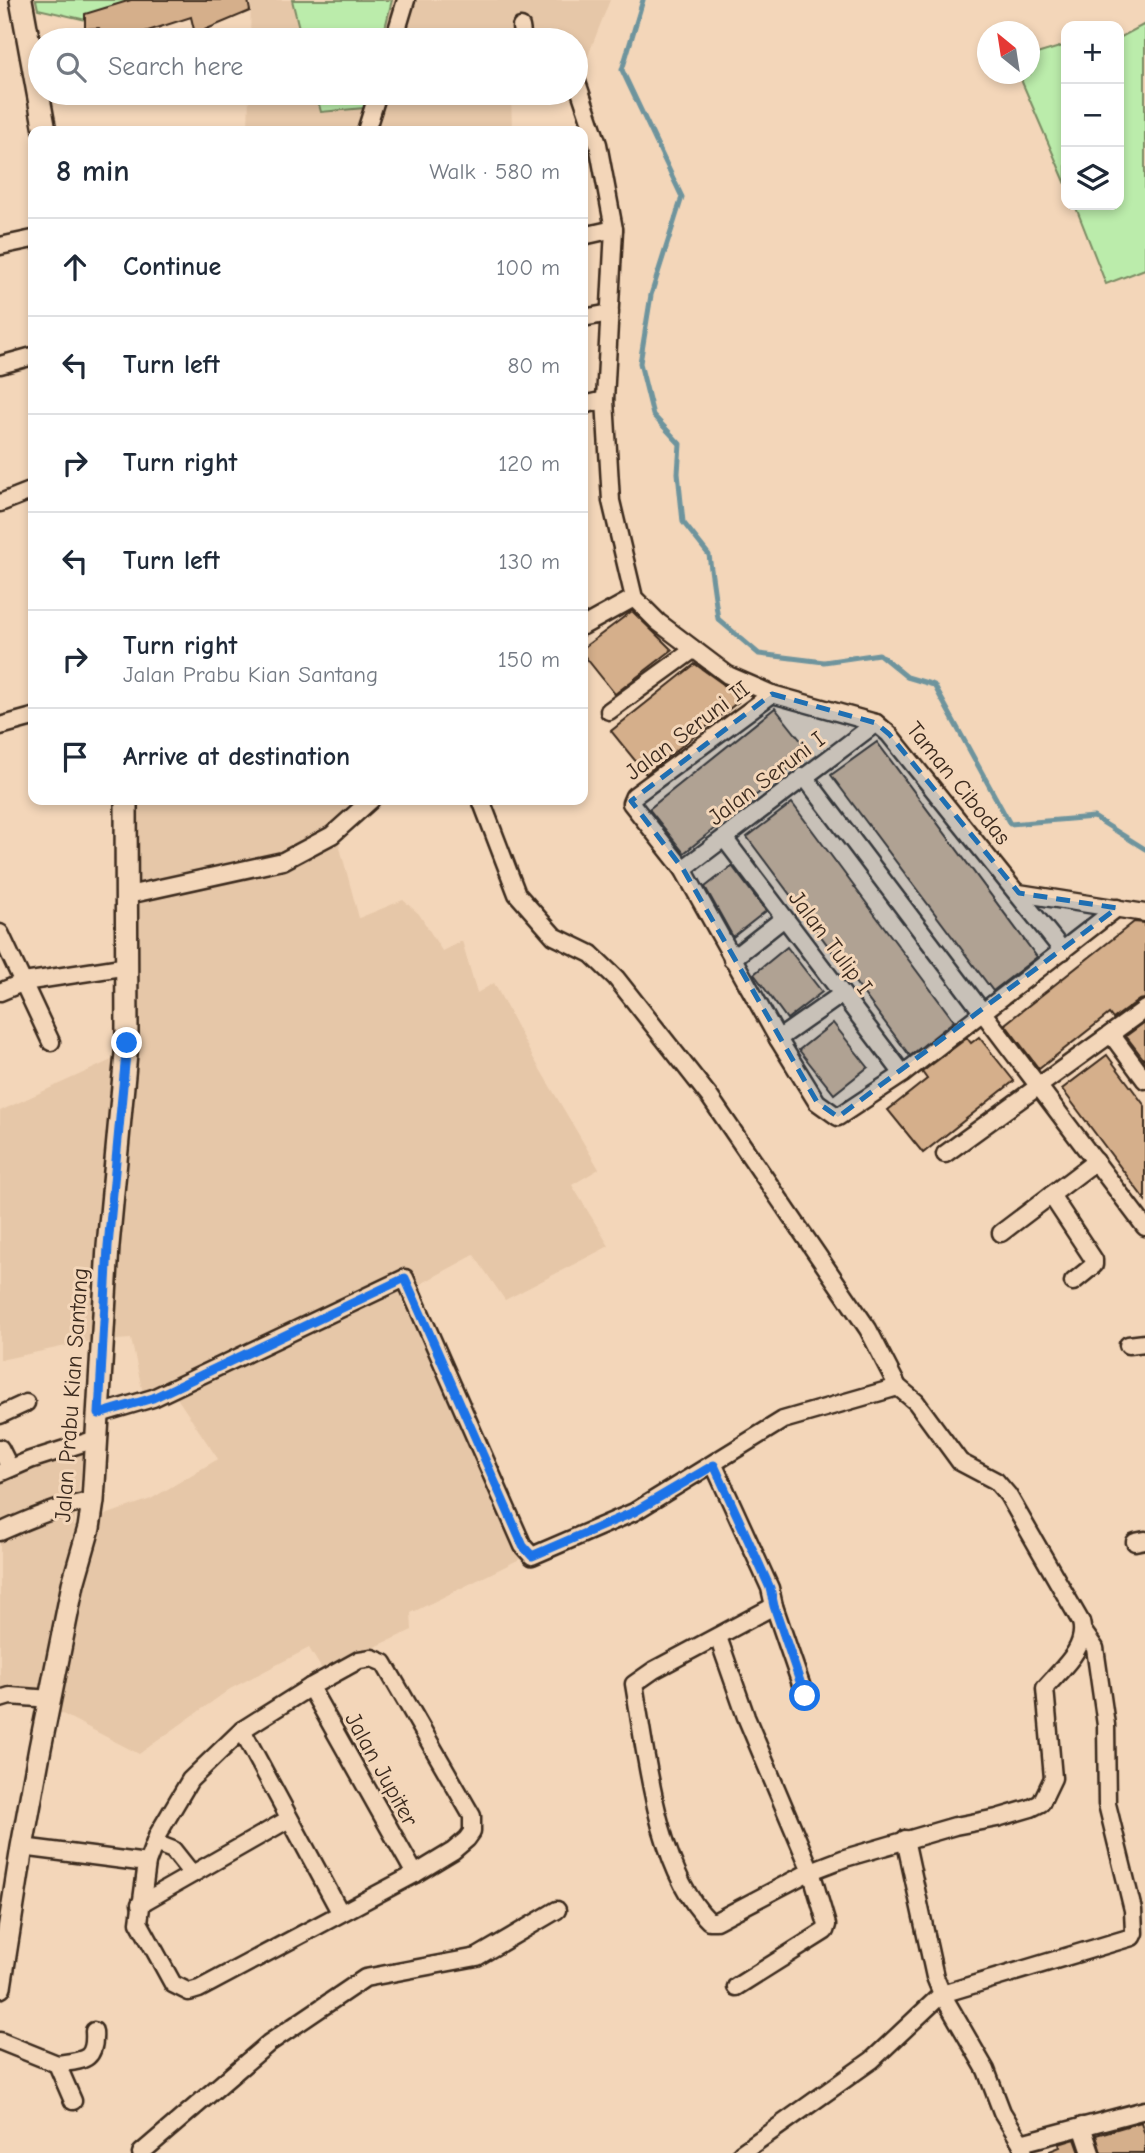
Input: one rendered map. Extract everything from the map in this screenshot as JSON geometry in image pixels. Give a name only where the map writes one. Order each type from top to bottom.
[{"type":"main road","points":[[21,0],[28,38]]},
{"type":"main road","points":[[40,105],[44,126]]},
{"type":"main road","name":"Jalan Prabu Kian Santang","points":[[0,1987],[9,1881],[22,1847],[73,1584],[89,1528],[93,1500],[108,1246],[127,1043],[126,805]]},
{"type":"street","points":[[398,28],[406,0]]},
{"type":"street","points":[[368,126],[374,105]]},
{"type":"street","points":[[581,105],[586,126]]},
{"type":"street","points":[[588,623],[634,598],[611,500],[605,400],[614,229],[590,146]]},
{"type":"street","points":[[588,235],[614,229]]},
{"type":"street","points":[[0,246],[28,240]]},
{"type":"street","points":[[588,317],[610,313]]},
{"type":"street","points":[[0,365],[28,357]]},
{"type":"street","points":[[588,404],[605,400]]},
{"type":"street","points":[[0,503],[28,492]]},
{"type":"street","name":"Taman Cibodas","points":[[634,598],[693,650],[728,674],[772,694],[876,723],[890,734],[1063,951]]},
{"type":"street","points":[[609,711],[693,650]]},
{"type":"street","name":"Jalan Seruni II","points":[[683,869],[631,803],[634,796],[772,694]]},
{"type":"street","points":[[0,726],[28,718]]},
{"type":"street","name":"Jalan Seruni I","points":[[683,869],[876,723]]},
{"type":"street","points":[[804,776],[1145,1227]]},
{"type":"street","points":[[128,895],[283,861],[332,835],[365,805]]},
{"type":"street","points":[[483,805],[517,894],[554,936],[591,954],[616,978],[709,1096],[868,1329],[898,1387],[916,1402],[960,1462],[996,1481],[1009,1495],[1081,1622],[1083,1631],[1095,1648],[1106,1725],[1107,1804],[1139,1909],[1134,1933],[1128,1940],[1090,1948],[942,1994],[872,2060],[741,2153]]},
{"type":"street","name":"Jalan Tulip I","points":[[724,838],[903,1074]]},
{"type":"street","points":[[683,869],[778,1039],[817,1102],[838,1117],[903,1074],[1117,908]]},
{"type":"street","points":[[1019,893],[1145,913]]},
{"type":"street","points":[[732,959],[784,918]]},
{"type":"street","points":[[0,933],[51,1042]]},
{"type":"street","points":[[0,992],[24,982],[128,966]]},
{"type":"street","points":[[778,1039],[842,994]]},
{"type":"street","points":[[945,1154],[1145,1009]]},
{"type":"street","points":[[1111,1034],[1145,1080]]},
{"type":"street","points":[[1001,1233],[1096,1161]]},
{"type":"street","points":[[1051,1195],[1094,1260],[1094,1265],[1073,1282]]},
{"type":"street","points":[[99,1414],[153,1398],[405,1278],[523,1546],[532,1556],[634,1512],[783,1420],[898,1387]]},
{"type":"street","points":[[1128,1345],[1145,1343]]},
{"type":"street","points":[[0,1415],[26,1403]]},
{"type":"street","points":[[0,1448],[5,1470],[96,1439]]},
{"type":"street","points":[[714,1465],[770,1588],[805,1696]]},
{"type":"street","points":[[0,1532],[26,1520],[93,1500]]},
{"type":"street","points":[[774,1606],[654,1670],[634,1684],[655,1805],[674,1867],[702,1915],[709,1922],[716,1921],[811,1871],[845,1857],[905,1839],[997,1818],[1041,1803],[1053,1778],[1045,1688],[1080,1646],[1083,1631]]},
{"type":"street","points":[[718,1637],[746,1717],[811,1871],[827,1929],[736,1987]]},
{"type":"street","points":[[372,1658],[384,1663],[472,1816],[472,1832],[453,1851],[415,1874],[189,1993],[173,1984],[139,1922],[147,1863],[190,1780],[242,1730],[359,1660],[372,1658]]},
{"type":"street","name":"Jalan Jupiter","points":[[310,1687],[415,1874]]},
{"type":"street","points":[[0,1699],[10,1696],[51,1699]]},
{"type":"street","points":[[242,1730],[340,1912]]},
{"type":"street","points":[[140,1904],[289,1819]]},
{"type":"street","points":[[905,1839],[934,1977],[986,2070],[1002,2112],[1023,2148],[1082,2126],[1145,2110]]},
{"type":"street","points":[[155,1843],[173,1850],[192,1874]]},
{"type":"street","points":[[22,1847],[147,1863]]},
{"type":"street","points":[[141,2153],[269,2043],[365,1978],[477,1957],[557,1910]]},
{"type":"street","points":[[0,2041],[57,2064],[82,2060],[91,2054],[95,2046],[94,2031]]},
{"type":"street","points":[[57,2064],[73,2101]]},
{"type":"street","points":[[1082,2126],[1091,2153]]},
{"type":"highlighted area","points":[[772,694],[876,723],[889,734],[1019,893],[1117,908],[838,1117],[817,1102],[683,869],[631,801]]},
{"type":"shaded area","points":[[251,0],[292,0],[299,28],[250,28]]},
{"type":"shaded area","points":[[392,0],[610,0],[588,56],[588,28],[385,28]]},
{"type":"shaded area","points":[[249,105],[319,105],[321,112],[364,108],[365,105],[511,105],[512,126],[248,126]]},
{"type":"shaded area","points":[[115,805],[366,805],[339,844],[359,918],[403,900],[419,914],[442,951],[462,941],[477,993],[494,983],[531,1054],[599,1169],[572,1185],[609,1246],[505,1300],[474,1255],[417,1286],[530,1554],[411,1613],[412,1630],[323,1671],[309,1648],[230,1689],[139,1754],[30,1697],[0,1700],[0,1474],[84,1449],[74,1526],[151,1499],[218,1459],[169,1386],[144,1398],[131,1339],[85,1342],[0,1360],[0,1111],[116,1058]]},
{"type":"green space","points":[[36,0],[153,0],[86,20],[38,9]]},
{"type":"green space","points":[[292,0],[392,0],[385,28],[299,28]]},
{"type":"green space","points":[[1145,24],[1145,269],[1106,284],[1077,210],[1124,210],[1124,35]]},
{"type":"green space","points":[[1061,47],[1061,172],[1023,84],[1040,84],[1040,53]]},
{"type":"green space","points":[[319,105],[365,105],[364,108],[321,112]]},
{"type":"building","points":[[131,0],[248,0],[250,11],[209,28],[194,28],[191,17],[157,28],[85,28],[85,14]]},
{"type":"building","points":[[632,611],[672,650],[615,694],[588,660],[588,644]]},
{"type":"building","points":[[695,664],[723,684],[738,702],[646,774],[611,731]]},
{"type":"building","points":[[775,708],[810,752],[684,853],[649,809]]},
{"type":"building","points":[[877,742],[1037,957],[993,991],[831,775]]},
{"type":"building","points":[[792,803],[954,1021],[910,1056],[747,837]]},
{"type":"building","points":[[732,866],[766,911],[733,937],[705,887]]},
{"type":"building","points":[[1134,922],[1145,923],[1145,999],[1139,1000],[1113,1019],[1109,1014],[1039,1069],[1005,1024]]},
{"type":"building","points":[[787,947],[822,992],[787,1019],[754,974]]},
{"type":"building","points":[[1145,1022],[1145,1061],[1126,1036]]},
{"type":"building","points":[[833,1023],[868,1067],[834,1094],[799,1050]]},
{"type":"building","points":[[979,1037],[1014,1081],[923,1153],[888,1110],[927,1079],[922,1072],[967,1038],[971,1043]]},
{"type":"building","points":[[1107,1055],[1145,1106],[1145,1200],[1062,1089]]},
{"type":"building","points":[[1141,2122],[1145,2135],[1145,2153],[1101,2153],[1096,2135]]},
{"type":"building","points":[[1075,2139],[1080,2153],[1050,2153],[1060,2147],[1059,2144]]},
{"type":"waterway","points":[[643,0],[622,70],[682,197],[651,295],[640,363],[653,415],[680,444],[678,473],[683,522],[709,555],[718,619],[759,654],[824,662],[879,654],[907,677],[934,685],[1010,824],[1094,817],[1145,849]]},
{"type":"route","points":[[127,1043],[108,1246],[99,1414],[153,1398],[402,1277],[405,1278],[523,1546],[532,1556],[634,1512],[714,1465],[770,1588],[805,1696]]}]
